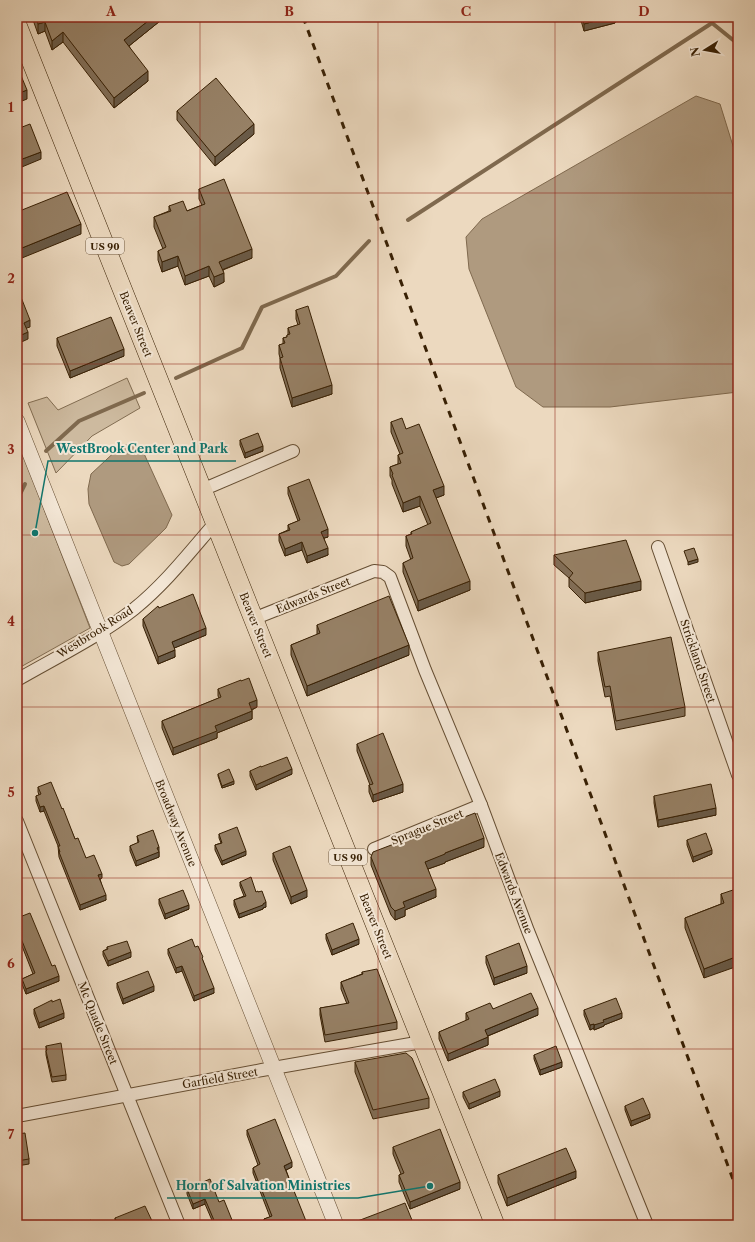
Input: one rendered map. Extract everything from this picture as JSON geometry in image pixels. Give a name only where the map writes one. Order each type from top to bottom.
[{"type":"main road","name":"Beaver Street","points":[[17,25],[495,1225]]},
{"type":"street","name":"Broadway Avenue","points":[[17,421],[336,1225]]},
{"type":"street","points":[[202,490],[293,451]]},
{"type":"street","name":"Westbrook Road","points":[[17,680],[100,632],[134,609],[170,576],[215,523]]},
{"type":"street","name":"Strickland Street","points":[[658,547],[737,770]]},
{"type":"street","name":"Edwards Street","points":[[253,619],[374,571]]},
{"type":"street","name":"Edwards Avenue","points":[[374,571],[383,572],[390,577],[425,670],[481,805],[528,931],[647,1225]]},
{"type":"street","name":"Sprague Street","points":[[374,849],[481,805]]},
{"type":"street","name":"Mc Quade Street","points":[[17,821],[178,1225]]},
{"type":"street","name":"Garfield Street","points":[[17,1116],[422,1042]]},
{"type":"shaded area","points":[[696,96],[720,104],[738,162],[738,392],[610,407],[543,407],[516,387],[469,269],[466,237],[482,219]]},
{"type":"shaded area","points":[[127,378],[140,408],[92,436],[56,473],[28,403],[47,397],[58,410]]},
{"type":"shaded area","points":[[17,439],[90,628],[17,669]]},
{"type":"shaded area","points":[[132,444],[141,447],[172,515],[166,528],[129,564],[122,566],[114,562],[89,504],[88,489],[91,474],[121,446]]},
{"type":"building","points":[[36,17],[153,17],[124,40],[148,71],[114,98],[63,32],[52,41],[45,22],[38,24]]},
{"type":"building","points":[[582,17],[610,17],[584,24]]},
{"type":"building","points":[[17,66],[27,90],[17,94]]},
{"type":"building","points":[[216,78],[254,124],[215,157],[177,111]]},
{"type":"building","points":[[30,124],[41,152],[17,161],[17,129]]},
{"type":"building","points":[[224,179],[252,249],[219,262],[224,273],[214,277],[209,266],[185,276],[178,256],[162,262],[158,251],[166,247],[154,217],[171,211],[169,206],[183,201],[187,211],[205,204],[199,189]]},
{"type":"building","points":[[67,192],[81,224],[17,250],[17,212]]},
{"type":"building","points":[[17,287],[30,320],[24,323],[28,332],[17,337]]},
{"type":"building","points":[[308,306],[332,385],[292,398],[280,358],[283,357],[279,345],[285,343],[283,338],[290,334],[288,328],[300,324],[296,310]]},
{"type":"building","points":[[111,317],[124,349],[70,371],[57,338]]},
{"type":"building","points":[[402,418],[406,429],[419,424],[444,486],[433,490],[470,581],[418,601],[403,563],[413,558],[406,536],[412,534],[411,532],[431,523],[420,496],[403,503],[392,475],[393,474],[390,467],[401,463],[398,455],[403,453],[391,422]]},
{"type":"building","points":[[258,433],[263,446],[245,453],[240,440]]},
{"type":"building","points":[[309,479],[328,529],[321,532],[328,548],[307,556],[302,542],[285,549],[279,534],[290,530],[288,525],[300,520],[288,487]]},
{"type":"building","points":[[626,540],[641,581],[585,593],[569,578],[573,573],[554,555]]},
{"type":"building","points":[[694,548],[698,559],[688,562],[684,551]]},
{"type":"building","points":[[193,594],[206,628],[172,642],[175,650],[158,657],[143,619],[158,606],[159,608]]},
{"type":"building","points":[[389,596],[409,645],[307,686],[291,645],[320,633],[317,625]]},
{"type":"building","points":[[671,637],[685,707],[616,721],[610,686],[605,687],[598,652]]},
{"type":"building","points":[[249,678],[257,700],[249,703],[252,711],[215,726],[217,731],[173,748],[162,721],[221,697],[218,689]]},
{"type":"building","points":[[383,733],[403,784],[373,795],[369,785],[373,784],[357,744]]},
{"type":"building","points":[[287,757],[292,769],[256,785],[250,771]]},
{"type":"building","points":[[229,769],[234,781],[222,786],[218,774]]},
{"type":"building","points":[[51,782],[75,839],[78,838],[86,858],[94,855],[102,874],[98,875],[106,895],[80,905],[59,852],[58,846],[60,846],[44,806],[40,807],[36,796],[41,794],[38,787]]},
{"type":"building","points":[[711,784],[716,808],[658,820],[654,796]]},
{"type":"building","points":[[475,813],[484,838],[425,862],[436,889],[403,902],[405,907],[395,911],[391,907],[371,857],[373,852]]},
{"type":"building","points":[[237,827],[246,851],[222,861],[215,845],[222,843],[219,834]]},
{"type":"building","points":[[153,830],[159,847],[157,848],[159,852],[136,861],[130,846],[139,842],[137,836]]},
{"type":"building","points":[[706,833],[712,850],[693,857],[687,840]]},
{"type":"building","points":[[290,846],[307,890],[291,897],[273,853]]},
{"type":"building","points":[[251,877],[256,892],[262,891],[266,902],[263,905],[239,914],[234,900],[246,896],[240,882]]},
{"type":"building","points":[[736,889],[738,894],[738,956],[704,969],[685,918],[724,903],[721,894]]},
{"type":"building","points":[[183,890],[189,905],[165,914],[159,899]]},
{"type":"building","points":[[30,913],[52,966],[55,965],[59,976],[26,989],[22,979],[35,973],[20,936],[17,937],[17,918]]},
{"type":"building","points":[[353,923],[359,939],[332,950],[326,934]]},
{"type":"building","points":[[192,939],[195,947],[198,946],[203,957],[202,958],[214,988],[194,996],[182,966],[176,968],[168,949]]},
{"type":"building","points":[[127,941],[131,952],[108,961],[103,951],[108,949],[107,947]]},
{"type":"building","points":[[519,943],[527,966],[494,978],[486,956]]},
{"type":"building","points":[[377,969],[397,1022],[325,1035],[320,1008],[349,1003],[341,982],[363,974],[362,972]]},
{"type":"building","points":[[148,971],[154,986],[123,999],[117,983]]},
{"type":"building","points":[[531,993],[538,1008],[485,1030],[488,1037],[448,1054],[439,1032],[469,1019],[466,1013],[490,1003],[493,1009]]},
{"type":"building","points":[[616,998],[622,1013],[603,1020],[604,1022],[590,1025],[584,1010]]},
{"type":"building","points":[[60,999],[64,1013],[39,1023],[34,1009],[52,1000],[52,1002]]},
{"type":"building","points":[[61,1043],[66,1075],[52,1077],[46,1046]]},
{"type":"building","points":[[556,1046],[562,1062],[540,1070],[534,1055]]},
{"type":"building","points":[[406,1053],[412,1058],[429,1098],[373,1110],[355,1062]]},
{"type":"building","points":[[495,1079],[500,1091],[469,1104],[463,1092]]},
{"type":"building","points":[[643,1098],[650,1114],[631,1121],[625,1106]]},
{"type":"building","points":[[275,1119],[292,1162],[284,1166],[306,1221],[295,1225],[266,1225],[264,1219],[272,1216],[253,1168],[260,1164],[247,1130]]},
{"type":"building","points":[[440,1129],[460,1182],[410,1202],[399,1175],[404,1173],[393,1147]]},
{"type":"building","points":[[25,1133],[29,1159],[17,1161],[17,1134]]},
{"type":"building","points":[[566,1148],[576,1171],[507,1198],[498,1175]]},
{"type":"building","points":[[210,1179],[219,1202],[224,1200],[232,1220],[221,1225],[216,1225],[205,1199],[193,1204],[187,1189]]},
{"type":"building","points":[[405,1203],[414,1225],[356,1225],[355,1222]]},
{"type":"building","points":[[145,1206],[152,1221],[143,1225],[118,1225],[115,1218]]},
{"type":"building","points":[[91,1220],[93,1225],[79,1225]]},
{"type":"waterway","points":[[408,220],[712,23],[738,44]]},
{"type":"waterway","points":[[176,378],[242,348],[262,307],[336,276],[369,241]]},
{"type":"waterway","points":[[46,451],[79,421],[144,393]]},
{"type":"waterway","points":[[17,500],[25,484]]},
{"type":"railway","points":[[303,17],[738,1193]]},
{"type":"place","name":"WestBrook Center and Park","points":[[35,533]]},
{"type":"place","name":"Horn of Salvation Ministries","points":[[430,1186]]}]
